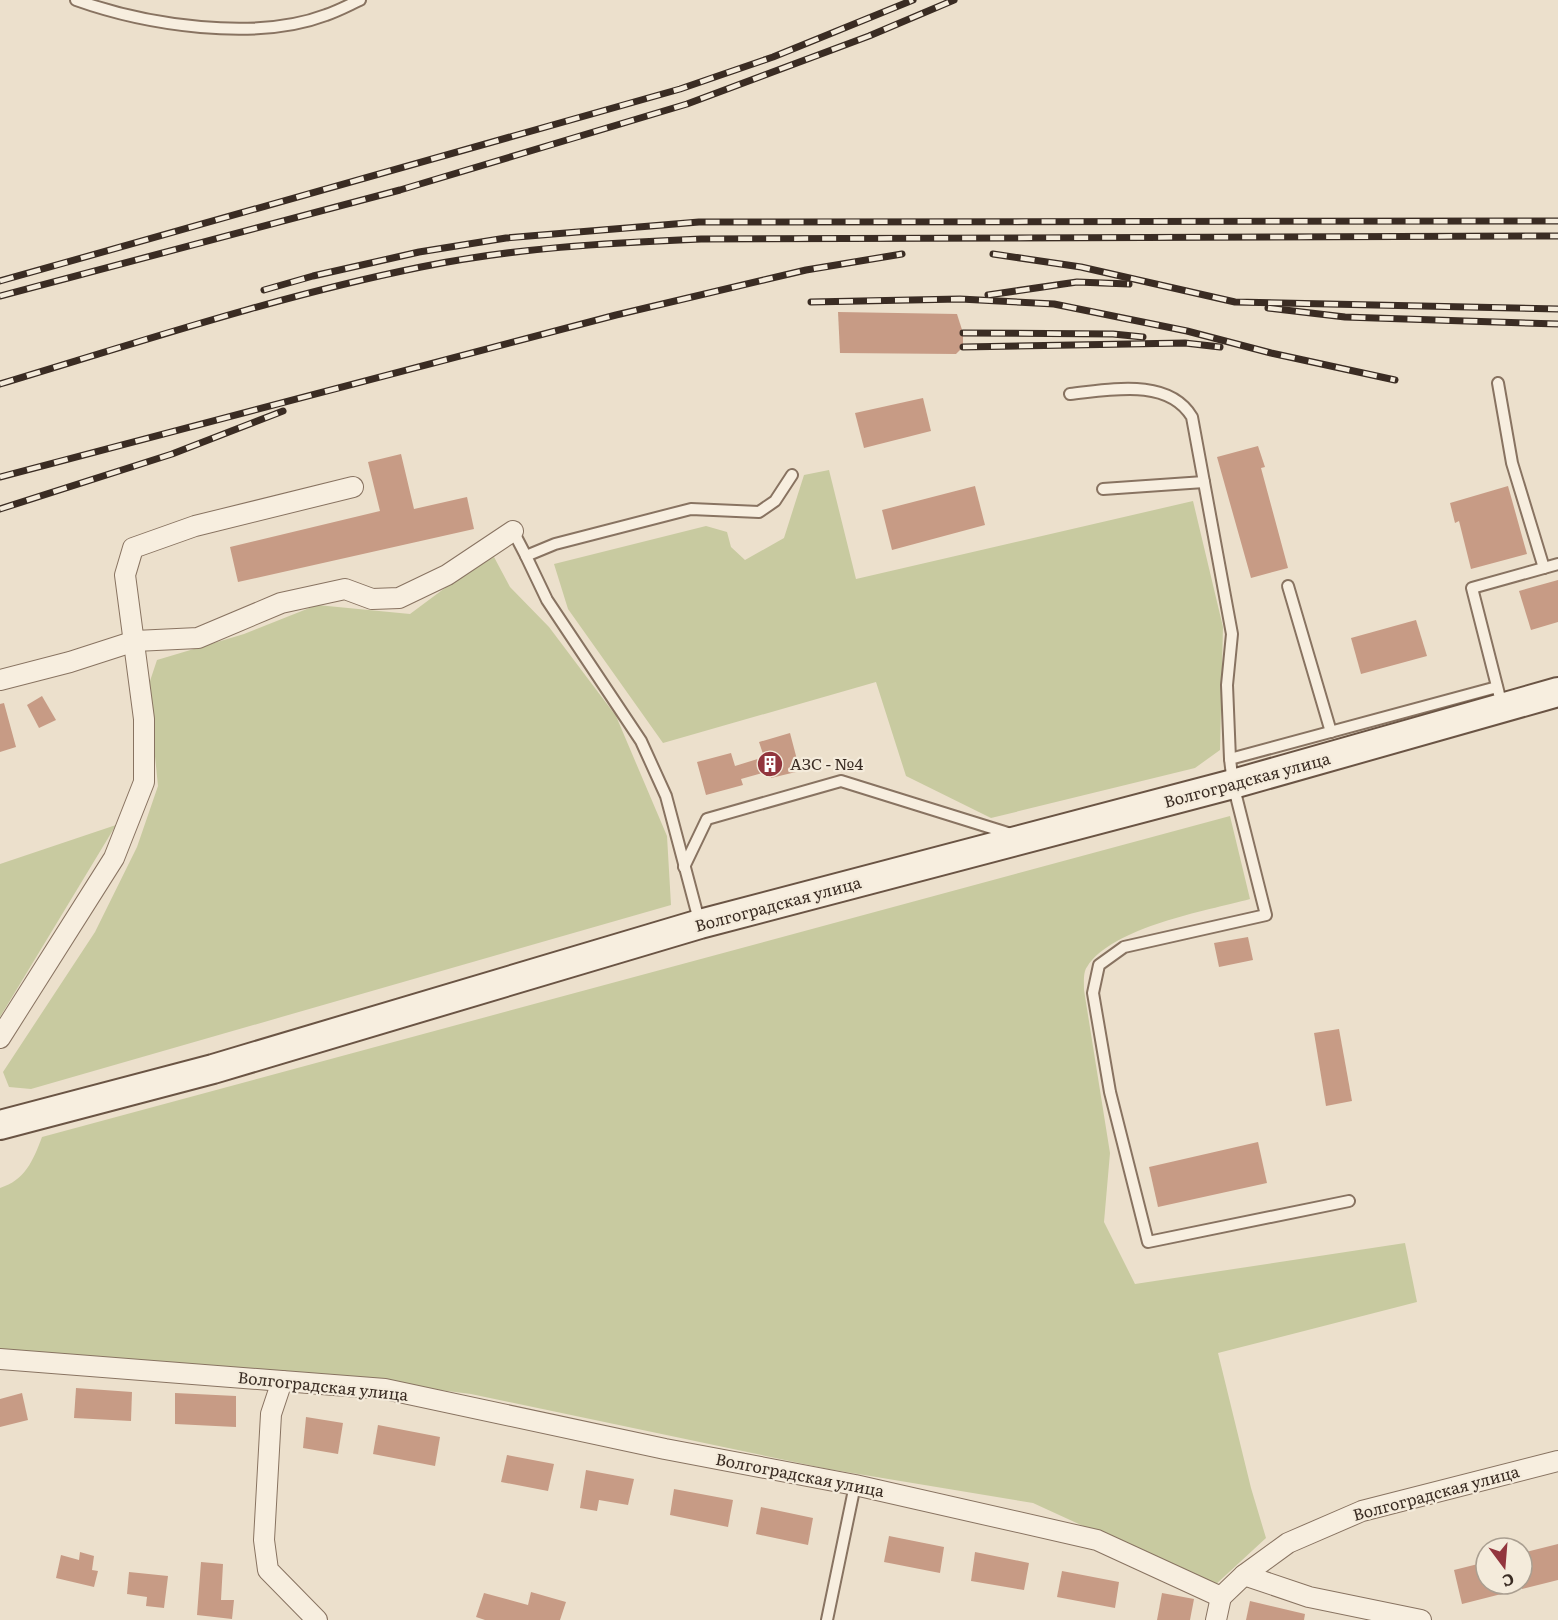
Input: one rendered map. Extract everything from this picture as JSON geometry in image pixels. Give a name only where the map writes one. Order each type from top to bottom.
[{"type":"main road","name":"Волгоградская улица","points":[[0,1125],[213,1069],[700,924],[1028,839],[1232,772],[1500,697],[1558,692]]},
{"type":"street","points":[[0,1038],[114,858],[144,782],[144,719],[125,575],[133,548],[195,526],[353,487]]},
{"type":"street","points":[[0,680],[70,662],[135,641],[198,638],[281,603],[345,589],[372,599],[399,598],[447,575],[513,531]]},
{"type":"street","name":"Волгоградская улица","points":[[0,1359],[385,1389],[665,1449],[855,1485],[1097,1540],[1221,1597],[1244,1575],[1288,1543],[1362,1511],[1558,1461]]},
{"type":"street","points":[[282,1381],[271,1414],[264,1540],[268,1570],[316,1620]]},
{"type":"street","points":[[1244,1575],[1309,1598],[1421,1620]]},
{"type":"street","points":[[1216,1620],[1221,1597]]},
{"type":"lane","points":[[76,0],[114,14],[189,27],[274,27],[325,16],[360,0]]},
{"type":"lane","points":[[1498,383],[1512,463],[1544,568]]},
{"type":"lane","points":[[1070,394],[1126,389],[1172,395],[1185,405],[1192,417],[1232,634],[1227,685],[1232,772],[1266,915],[1124,947],[1099,965],[1093,993],[1110,1092],[1148,1242],[1349,1201]]},
{"type":"lane","points":[[526,556],[555,544],[691,509],[759,512],[775,501],[792,475]]},
{"type":"lane","points":[[1103,489],[1204,482]]},
{"type":"lane","points":[[513,531],[546,600],[641,741],[666,796],[700,924]]},
{"type":"lane","points":[[1232,772],[1331,732],[1500,697],[1472,588],[1558,564]]},
{"type":"lane","points":[[1288,586],[1331,732]]},
{"type":"lane","points":[[684,867],[707,819],[841,781],[1028,839]]},
{"type":"lane","points":[[827,1620],[855,1485]]},
{"type":"green space","points":[[829,470],[856,579],[1193,501],[1223,627],[1220,750],[1195,768],[991,818],[906,776],[876,682],[663,743],[568,609],[554,564],[706,526],[727,532],[731,547],[745,560],[784,538],[804,475]]},
{"type":"green space","points":[[494,557],[510,587],[549,627],[616,716],[667,836],[671,905],[31,1089],[9,1087],[3,1072],[95,932],[137,847],[158,786],[148,687],[157,660],[244,634],[317,605],[410,614],[457,579]]},
{"type":"green space","points":[[1230,816],[1250,899],[1186,915],[1138,931],[1099,953],[1085,972],[1084,990],[1110,1153],[1104,1222],[1135,1284],[1405,1243],[1417,1302],[1218,1353],[1251,1488],[1266,1538],[1214,1586],[1033,1503],[828,1469],[471,1394],[335,1377],[0,1350],[0,1188],[22,1175],[42,1137]]},
{"type":"green space","points":[[116,825],[0,1017],[0,864]]},
{"type":"building","points":[[838,312],[957,314],[963,333],[963,347],[956,354],[840,353]]},
{"type":"building","points":[[923,398],[931,431],[864,448],[855,413]]},
{"type":"building","points":[[1258,446],[1265,467],[1261,468],[1288,568],[1251,578],[1217,457]]},
{"type":"building","points":[[401,454],[414,509],[467,497],[474,529],[238,582],[230,547],[380,511],[368,462]]},
{"type":"building","points":[[975,486],[985,525],[892,550],[882,510]]},
{"type":"building","points":[[1508,486],[1527,554],[1471,569],[1459,521],[1455,523],[1450,503]]},
{"type":"building","points":[[1558,580],[1558,622],[1531,630],[1519,591]]},
{"type":"building","points":[[1416,620],[1427,656],[1361,674],[1351,638]]},
{"type":"building","points":[[42,696],[56,720],[39,728],[27,705]]},
{"type":"building","points":[[4,703],[16,747],[0,752],[0,704]]},
{"type":"building","name":"АЗС - №4","points":[[790,733],[800,771],[771,778],[769,771],[741,779],[743,785],[706,795],[697,762],[731,753],[735,766],[764,757],[759,742]]},
{"type":"building","points":[[1248,937],[1253,960],[1219,967],[1214,943]]},
{"type":"building","points":[[1339,1029],[1352,1101],[1326,1106],[1314,1033]]},
{"type":"building","points":[[1258,1142],[1267,1183],[1158,1207],[1149,1167]]},
{"type":"building","points":[[76,1388],[132,1392],[131,1421],[74,1418]]},
{"type":"building","points":[[22,1393],[28,1420],[0,1427],[0,1399]]},
{"type":"building","points":[[175,1393],[236,1396],[236,1427],[175,1424]]},
{"type":"building","points":[[306,1417],[343,1423],[338,1454],[303,1448]]},
{"type":"building","points":[[378,1425],[440,1437],[435,1466],[373,1454]]},
{"type":"building","points":[[507,1455],[554,1464],[548,1491],[501,1482]]},
{"type":"building","points":[[586,1470],[634,1479],[628,1505],[599,1500],[597,1511],[580,1508]]},
{"type":"building","points":[[674,1489],[733,1500],[728,1527],[670,1515]]},
{"type":"building","points":[[761,1507],[813,1518],[808,1545],[756,1534]]},
{"type":"building","points":[[889,1536],[944,1547],[940,1573],[884,1562]]},
{"type":"building","points":[[1558,1544],[1558,1580],[1534,1586],[1534,1550]]},
{"type":"building","points":[[80,1552],[94,1556],[92,1570],[98,1571],[94,1587],[56,1578],[61,1555],[79,1560]]},
{"type":"building","points":[[975,1552],[1029,1563],[1024,1590],[971,1581]]},
{"type":"building","points":[[201,1562],[223,1564],[221,1600],[234,1600],[232,1619],[197,1615]]},
{"type":"building","points":[[1474,1565],[1474,1596],[1493,1596],[1462,1604],[1454,1570]]},
{"type":"building","points":[[1062,1571],[1119,1582],[1115,1608],[1057,1597]]},
{"type":"building","points":[[129,1572],[168,1576],[164,1608],[146,1606],[147,1597],[127,1594]]},
{"type":"building","points":[[531,1592],[566,1602],[560,1620],[485,1620],[476,1617],[484,1593],[528,1605]]},
{"type":"building","points":[[1162,1593],[1194,1599],[1190,1620],[1157,1620]]},
{"type":"building","points":[[1250,1601],[1305,1614],[1304,1620],[1246,1620]]},
{"type":"railway","points":[[0,281],[680,89],[773,57],[913,0]]},
{"type":"railway","points":[[0,296],[400,190],[687,104],[869,36],[954,0]]},
{"type":"railway","points":[[264,290],[313,276],[419,252],[506,238],[699,222],[1558,221]]},
{"type":"railway","points":[[0,384],[314,292],[421,267],[490,255],[560,247],[701,239],[1558,236]]},
{"type":"railway","points":[[0,477],[616,315],[806,270],[902,254]]},
{"type":"railway","points":[[993,254],[1081,267],[1235,302],[1558,309]]},
{"type":"railway","points":[[988,295],[1077,282],[1129,284]]},
{"type":"railway","points":[[811,302],[960,299],[1054,304],[1187,331],[1271,353],[1395,380]]},
{"type":"railway","points":[[1268,308],[1345,317],[1558,324]]},
{"type":"railway","points":[[963,333],[1113,334],[1143,337]]},
{"type":"railway","points":[[963,347],[1185,343],[1220,347]]},
{"type":"railway","points":[[0,509],[172,454],[283,411]]},
{"type":"place","name":"АЗС - №4","points":[[770,764]]}]
